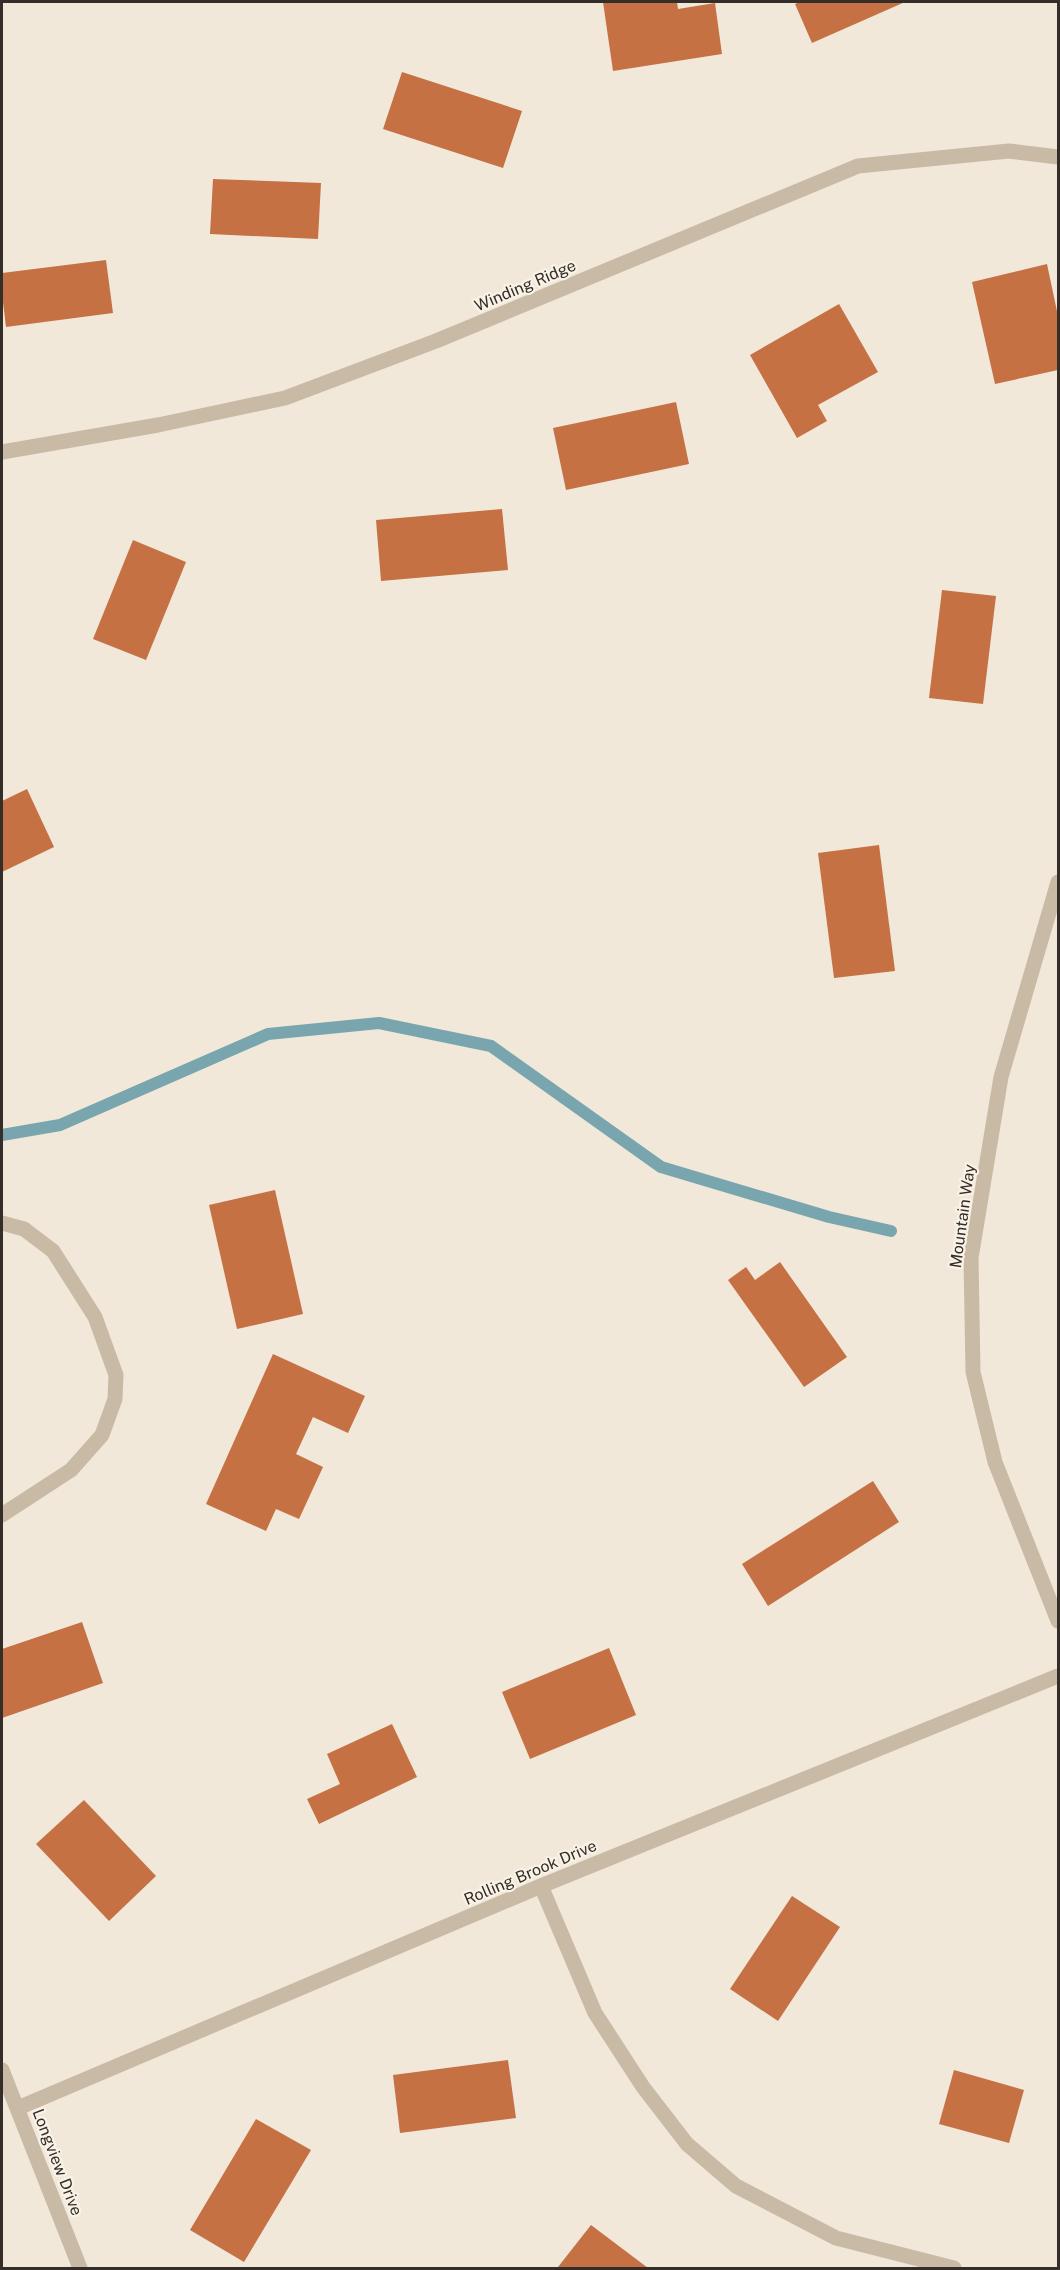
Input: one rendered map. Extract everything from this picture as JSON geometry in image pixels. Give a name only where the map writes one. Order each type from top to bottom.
[{"type":"street","name":"Winding Ridge","points":[[2,452],[158,425],[285,398],[436,341],[858,166],[1009,151],[1059,157]]},
{"type":"street","name":"Mountain Way","points":[[1059,882],[1055,909],[1001,1077],[971,1258],[973,1372],[995,1461],[1059,1621]]},
{"type":"street","points":[[2,1223],[24,1229],[53,1251],[95,1317],[116,1375],[115,1399],[102,1435],[71,1470],[2,1515]]},
{"type":"street","name":"Rolling Brook Drive","points":[[18,2108],[541,1886],[1059,1676]]},
{"type":"street","points":[[541,1886],[595,2013],[643,2087],[687,2144],[736,2186],[836,2238],[954,2268]]},
{"type":"street","name":"Longview Drive","points":[[2,2070],[80,2268]]},
{"type":"building","points":[[603,2],[677,2],[678,9],[715,3],[722,54],[613,71]]},
{"type":"building","points":[[800,2],[905,2],[812,43],[795,4]]},
{"type":"building","points":[[402,72],[522,111],[503,168],[383,129]]},
{"type":"building","points":[[213,179],[321,183],[318,239],[210,234]]},
{"type":"building","points":[[106,260],[113,313],[6,327],[2,273]]},
{"type":"building","points":[[1047,264],[1058,316],[1058,370],[995,384],[972,282]]},
{"type":"building","points":[[839,304],[878,372],[818,405],[827,421],[797,438],[750,355]]},
{"type":"building","points":[[676,402],[689,464],[566,490],[553,428]]},
{"type":"building","points":[[502,509],[508,570],[381,581],[376,520]]},
{"type":"building","points":[[133,540],[186,562],[146,660],[93,639]]},
{"type":"building","points":[[942,590],[996,596],[983,704],[929,698]]},
{"type":"building","points":[[27,789],[54,847],[2,872],[2,801]]},
{"type":"building","points":[[879,845],[895,971],[834,978],[818,853]]},
{"type":"building","points":[[275,1190],[303,1314],[237,1329],[209,1205]]},
{"type":"building","points":[[780,1262],[847,1357],[804,1387],[728,1280],[746,1267],[755,1280]]},
{"type":"building","points":[[273,1354],[365,1396],[348,1433],[313,1417],[296,1454],[323,1467],[299,1519],[276,1509],[266,1531],[206,1504]]},
{"type":"building","points":[[873,1481],[899,1522],[768,1606],[742,1564]]},
{"type":"building","points":[[82,1622],[103,1683],[2,1718],[2,1649]]},
{"type":"building","points":[[609,1648],[636,1715],[530,1759],[502,1692]]},
{"type":"building","points":[[392,1724],[417,1777],[319,1824],[307,1799],[340,1784],[327,1754]]},
{"type":"building","points":[[84,1800],[156,1876],[109,1921],[36,1844]]},
{"type":"building","points":[[792,1896],[840,1927],[778,2021],[730,1989]]},
{"type":"building","points":[[508,2060],[516,2118],[400,2133],[393,2075]]},
{"type":"building","points":[[954,2070],[1024,2090],[1009,2143],[939,2124]]},
{"type":"building","points":[[256,2119],[311,2150],[244,2262],[190,2230]]},
{"type":"building","points":[[591,2225],[648,2268],[558,2267]]},
{"type":"waterway","points":[[2,1135],[60,1125],[268,1034],[379,1023],[491,1046],[661,1167],[829,1217],[891,1231]]}]
